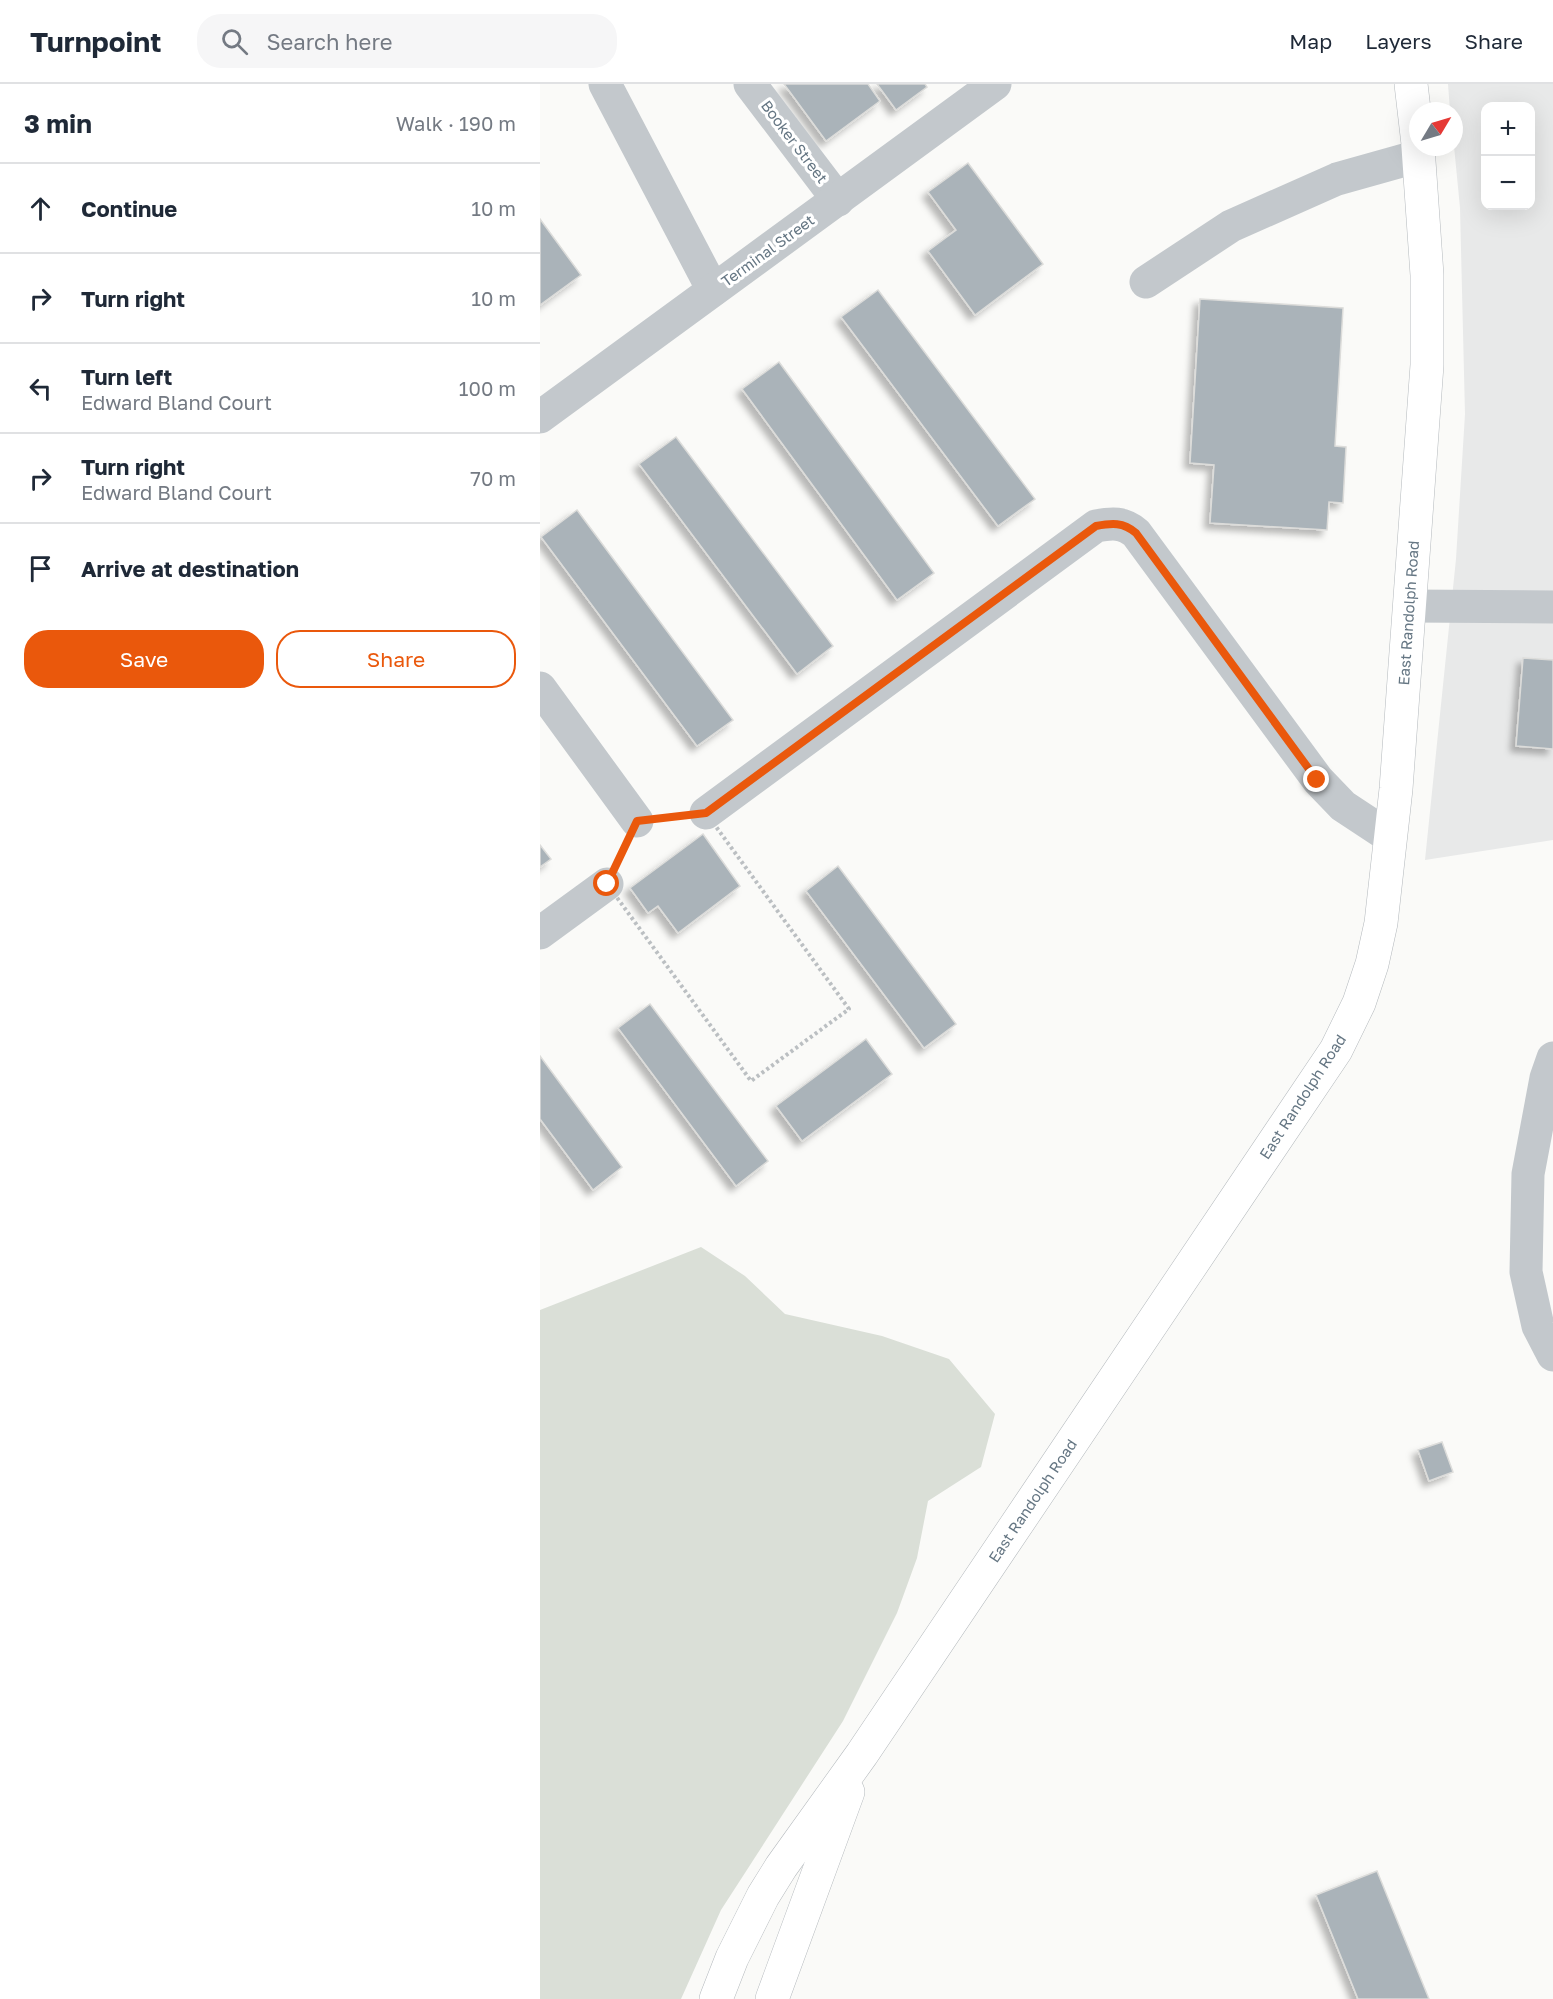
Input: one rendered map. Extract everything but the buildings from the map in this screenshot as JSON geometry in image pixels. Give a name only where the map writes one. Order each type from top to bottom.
[{"type":"highway","name":"East Randolph Road","points":[[1411,84],[1413,102]]},
{"type":"highway","name":"East Randolph Road","points":[[716,1999],[732,1958],[763,1896],[862,1754],[1336,1050],[1359,1003],[1372,964],[1381,923],[1410,606],[1427,365],[1427,275],[1418,156]]},
{"type":"highway","name":"East Randolph Road","points":[[772,1999],[862,1754]]},
{"type":"street","points":[[605,84],[713,290]]},
{"type":"street","name":"Booker Street","points":[[750,84],[838,200]]},
{"type":"street","name":"Terminal Street","points":[[540,417],[995,84]]},
{"type":"street","points":[[1146,282],[1231,226],[1337,179],[1409,152]]},
{"type":"street","points":[[706,813],[1096,526],[1113,522],[1128,527],[1136,533],[1317,780],[1343,806],[1390,837]]},
{"type":"street","points":[[1410,606],[1553,608]]},
{"type":"street","points":[[540,688],[637,821]]},
{"type":"street","points":[[540,933],[607,884]]},
{"type":"street","points":[[1553,1058],[1546,1078],[1528,1174],[1526,1272],[1538,1326],[1553,1355]]},
{"type":"path","points":[[706,813],[849,1009],[751,1081],[607,884],[637,821],[706,813]]},
{"type":"shaded area","points":[[1448,84],[1553,84],[1553,840],[1425,860],[1456,559],[1465,414],[1460,208],[1455,156],[1463,156],[1463,102],[1449,102]]},
{"type":"shaded area","points":[[701,1247],[745,1276],[785,1314],[882,1336],[949,1359],[995,1414],[981,1467],[928,1501],[917,1558],[897,1613],[843,1721],[721,1910],[681,1999],[540,1999],[540,1310]]},
{"type":"route","points":[[607,884],[637,821],[706,813],[1096,526],[1113,522],[1128,527],[1136,533],[1317,780]]}]
